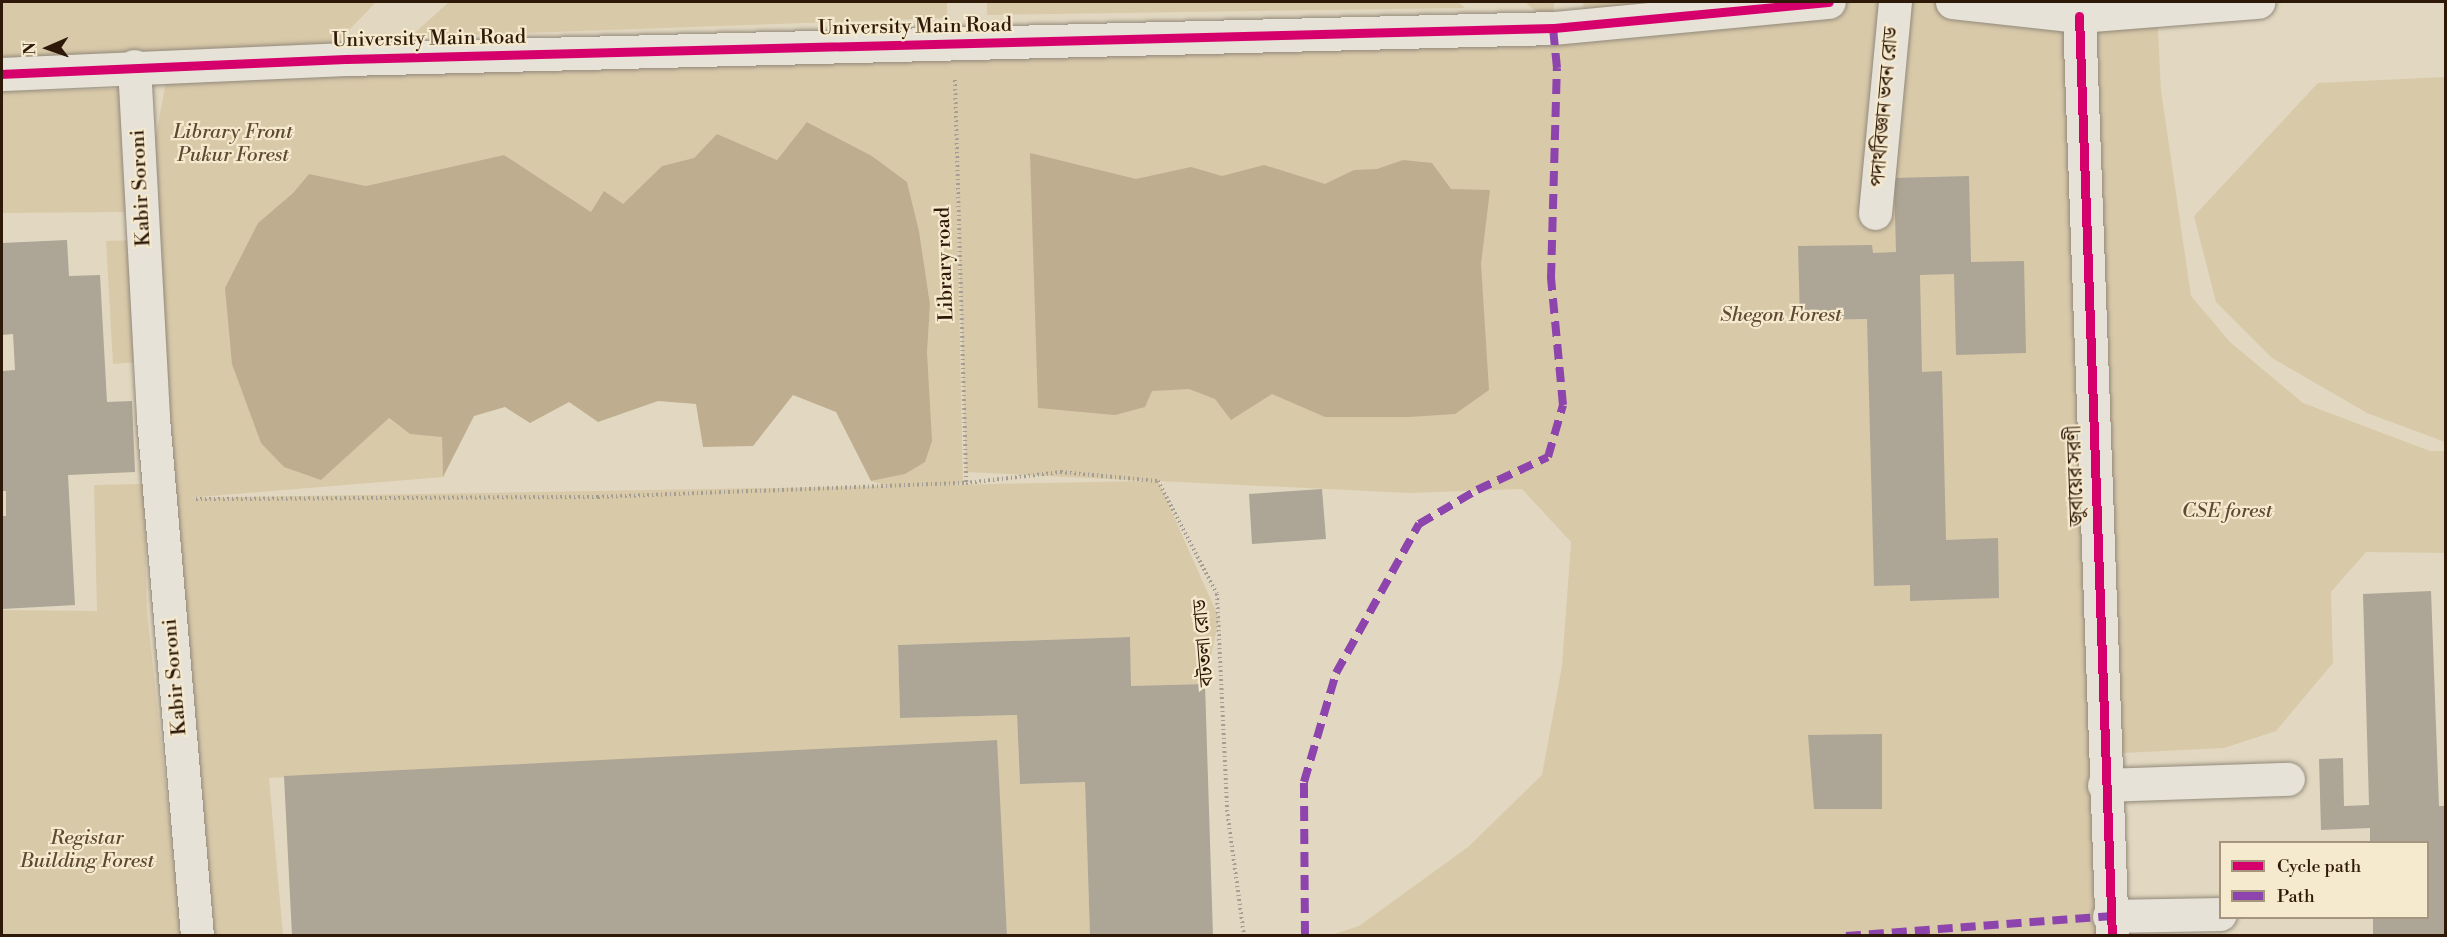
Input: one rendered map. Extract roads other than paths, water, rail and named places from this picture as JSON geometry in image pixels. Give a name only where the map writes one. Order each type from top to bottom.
[{"type":"street","points":[[1526,2],[1560,19]]},
{"type":"street","name":"University Main Road","points":[[2,74],[134,66],[347,59],[954,44],[1560,19],[1828,2]]},
{"type":"street","name":"পদার্থবিজ্ঞান ভবন রোড","points":[[1875,213],[1895,2]]},
{"type":"street","points":[[1953,2],[2079,16],[2258,2]]},
{"type":"street","name":"জুবায়ের সরণী","points":[[2079,16],[2110,926]]},
{"type":"street","name":"Kabir Soroni","points":[[134,66],[145,419],[160,499],[196,936]]},
{"type":"street","points":[[2104,785],[2288,779]]},
{"type":"street","points":[[2110,926],[2219,914]]},
{"type":"park label","name":"Library Front Pukur Forest","points":[[233,144]]},
{"type":"park label","name":"Shegon Forest","points":[[1781,315]]},
{"type":"park label","name":"CSE forest","points":[[2227,511]]},
{"type":"park label","name":"Registar Building Forest","points":[[87,850]]}]
